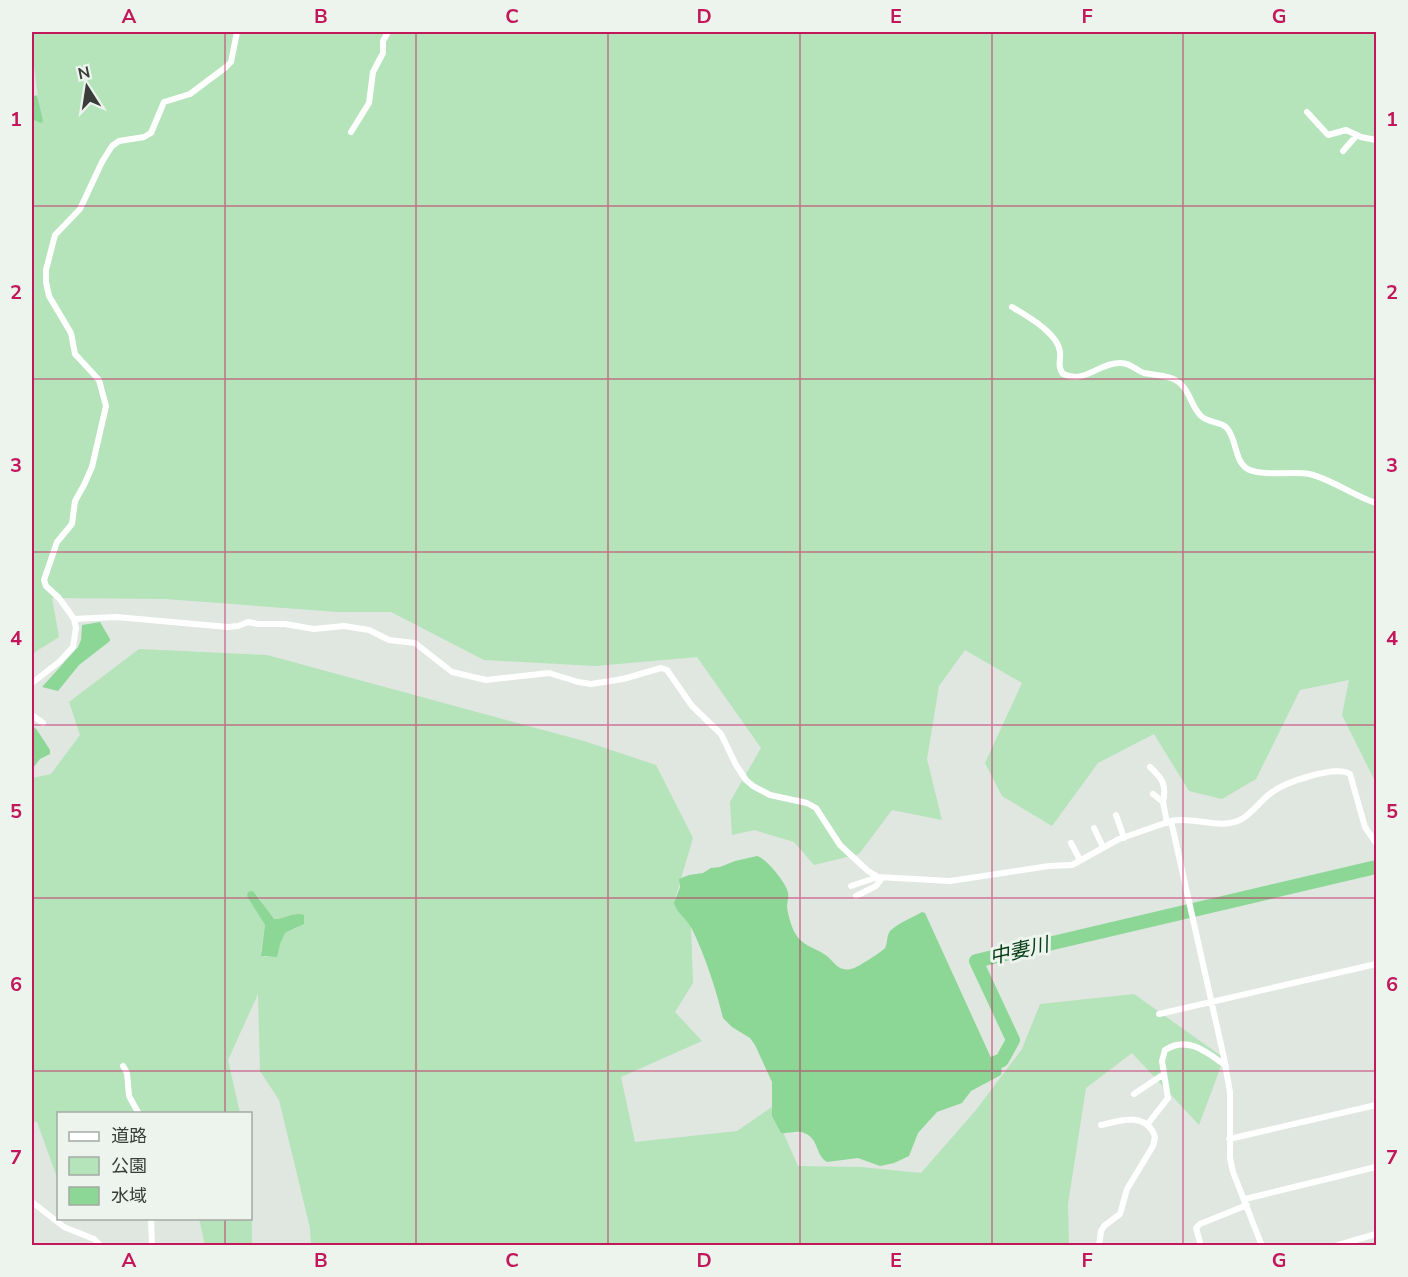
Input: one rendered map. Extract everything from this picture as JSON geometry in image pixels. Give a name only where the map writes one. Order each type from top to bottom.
[{"type":"street","points":[[32,683],[70,652],[76,638],[74,619],[59,598],[46,586],[44,580],[57,542],[72,525],[75,501],[92,466],[106,406],[99,380],[75,354],[71,333],[47,289],[46,270],[55,235],[80,208],[112,146],[119,141],[151,134],[164,102],[190,94],[226,67],[231,62],[237,32]]},
{"type":"street","points":[[351,132],[369,103],[373,72],[383,53],[383,41],[388,32]]},
{"type":"street","points":[[1307,112],[1328,135],[1346,130],[1377,140]]},
{"type":"street","points":[[1343,151],[1357,135]]},
{"type":"street","points":[[1012,307],[1042,327],[1053,339],[1060,350],[1059,367],[1063,374],[1075,378],[1085,376],[1110,364],[1123,363],[1145,373],[1173,379],[1187,390],[1197,412],[1203,418],[1226,427],[1235,443],[1241,462],[1247,469],[1258,472],[1308,474],[1377,503]]},
{"type":"street","points":[[74,619],[116,617],[228,627],[248,622],[322,629],[355,627],[369,630],[390,640],[415,643],[452,672],[486,680],[549,673],[591,684],[623,679],[661,668],[667,670],[692,706],[721,734],[746,780],[770,795],[807,803],[816,808],[840,845],[868,872],[880,877]]},
{"type":"street","points":[[32,715],[43,723]]},
{"type":"street","points":[[1150,767],[1164,783],[1163,802],[1192,910],[1213,1002],[1230,1092],[1229,1139],[1233,1172],[1262,1245]]},
{"type":"street","points":[[851,886],[880,877],[950,880],[1049,866],[1072,865],[1103,847],[1179,819],[1231,823],[1246,816],[1270,794],[1287,784],[1304,778],[1342,771],[1350,774],[1365,827],[1377,843]]},
{"type":"street","points":[[1153,794],[1163,802]]},
{"type":"street","points":[[1116,815],[1124,838]]},
{"type":"street","points":[[1094,828],[1103,847]]},
{"type":"street","points":[[1071,843],[1080,860]]},
{"type":"street","points":[[856,896],[876,886],[880,877]]},
{"type":"street","points":[[1159,1014],[1377,964]]},
{"type":"street","points":[[1147,1125],[1168,1098],[1162,1056],[1166,1050],[1175,1044],[1193,1046],[1226,1066]]},
{"type":"street","points":[[123,1066],[127,1073],[129,1096],[138,1112]]},
{"type":"street","points":[[1134,1094],[1164,1074]]},
{"type":"street","points":[[1229,1139],[1377,1105]]},
{"type":"street","points":[[1099,1245],[1104,1226],[1120,1214],[1127,1189],[1153,1146],[1155,1137],[1154,1132],[1147,1125],[1134,1119],[1125,1118],[1101,1125]]},
{"type":"street","points":[[1201,1245],[1196,1227],[1246,1202],[1377,1167]]},
{"type":"street","points":[[32,1202],[64,1227],[94,1239],[100,1245]]},
{"type":"street","points":[[151,1220],[152,1245]]},
{"type":"street","points":[[1335,1245],[1377,1234]]},
{"type":"green space","points":[[32,32],[1376,32],[1376,783],[1342,715],[1349,680],[1300,690],[1256,779],[1222,799],[1189,791],[1154,734],[1098,763],[1052,826],[1002,796],[985,763],[1022,683],[965,650],[939,686],[927,759],[942,820],[892,810],[859,854],[814,865],[794,842],[754,830],[732,835],[730,802],[761,748],[697,657],[596,666],[484,660],[391,612],[338,612],[165,599],[52,598],[59,637],[32,654],[32,115],[41,122]]},
{"type":"green space","points":[[139,649],[267,655],[584,741],[656,765],[693,838],[675,899],[691,926],[693,983],[675,1012],[702,1041],[621,1077],[635,1142],[737,1131],[772,1107],[798,1166],[861,1167],[921,1173],[976,1110],[1022,1049],[1040,1004],[1134,994],[1224,1058],[1199,1125],[1132,1053],[1086,1088],[1068,1204],[1069,1245],[311,1245],[310,1228],[279,1100],[260,1071],[258,994],[228,1060],[240,1112],[57,1112],[57,1177],[37,1122],[32,1121],[32,778],[51,774],[80,735],[69,702]],"holes":[[[247,894],[259,897],[267,913],[274,919],[296,914],[299,927],[285,933],[270,957],[264,957],[261,952],[265,925]]]},
{"type":"green space","points":[[199,1220],[252,1220],[252,1245],[205,1245]]},
{"type":"water","points":[[37,95],[43,121],[41,123],[32,119],[32,97]]},
{"type":"water","points":[[100,622],[110,641],[79,665],[58,691],[42,687],[78,647],[82,625]]},
{"type":"water","points":[[32,725],[50,750],[50,754],[40,759],[32,769]]},
{"type":"water","points":[[757,856],[771,866],[787,889],[788,913],[798,937],[840,968],[856,967],[880,952],[885,948],[889,933],[893,928],[922,912],[925,913],[992,1060],[1000,1066],[1002,1072],[1001,1075],[971,1091],[962,1103],[937,1112],[918,1133],[909,1156],[880,1166],[858,1158],[827,1162],[820,1155],[809,1135],[798,1132],[781,1133],[772,1116],[772,1082],[755,1045],[750,1038],[732,1027],[723,1018],[697,939],[674,903],[680,887],[679,879]]},
{"type":"water","points":[[253,891],[274,919],[296,914],[304,915],[304,924],[285,933],[277,957],[261,956],[265,925],[247,896],[248,892]]},
{"type":"waterway","name":"中妻川","points":[[981,1069],[1002,1060],[1013,1040],[976,961],[1376,867]]}]
